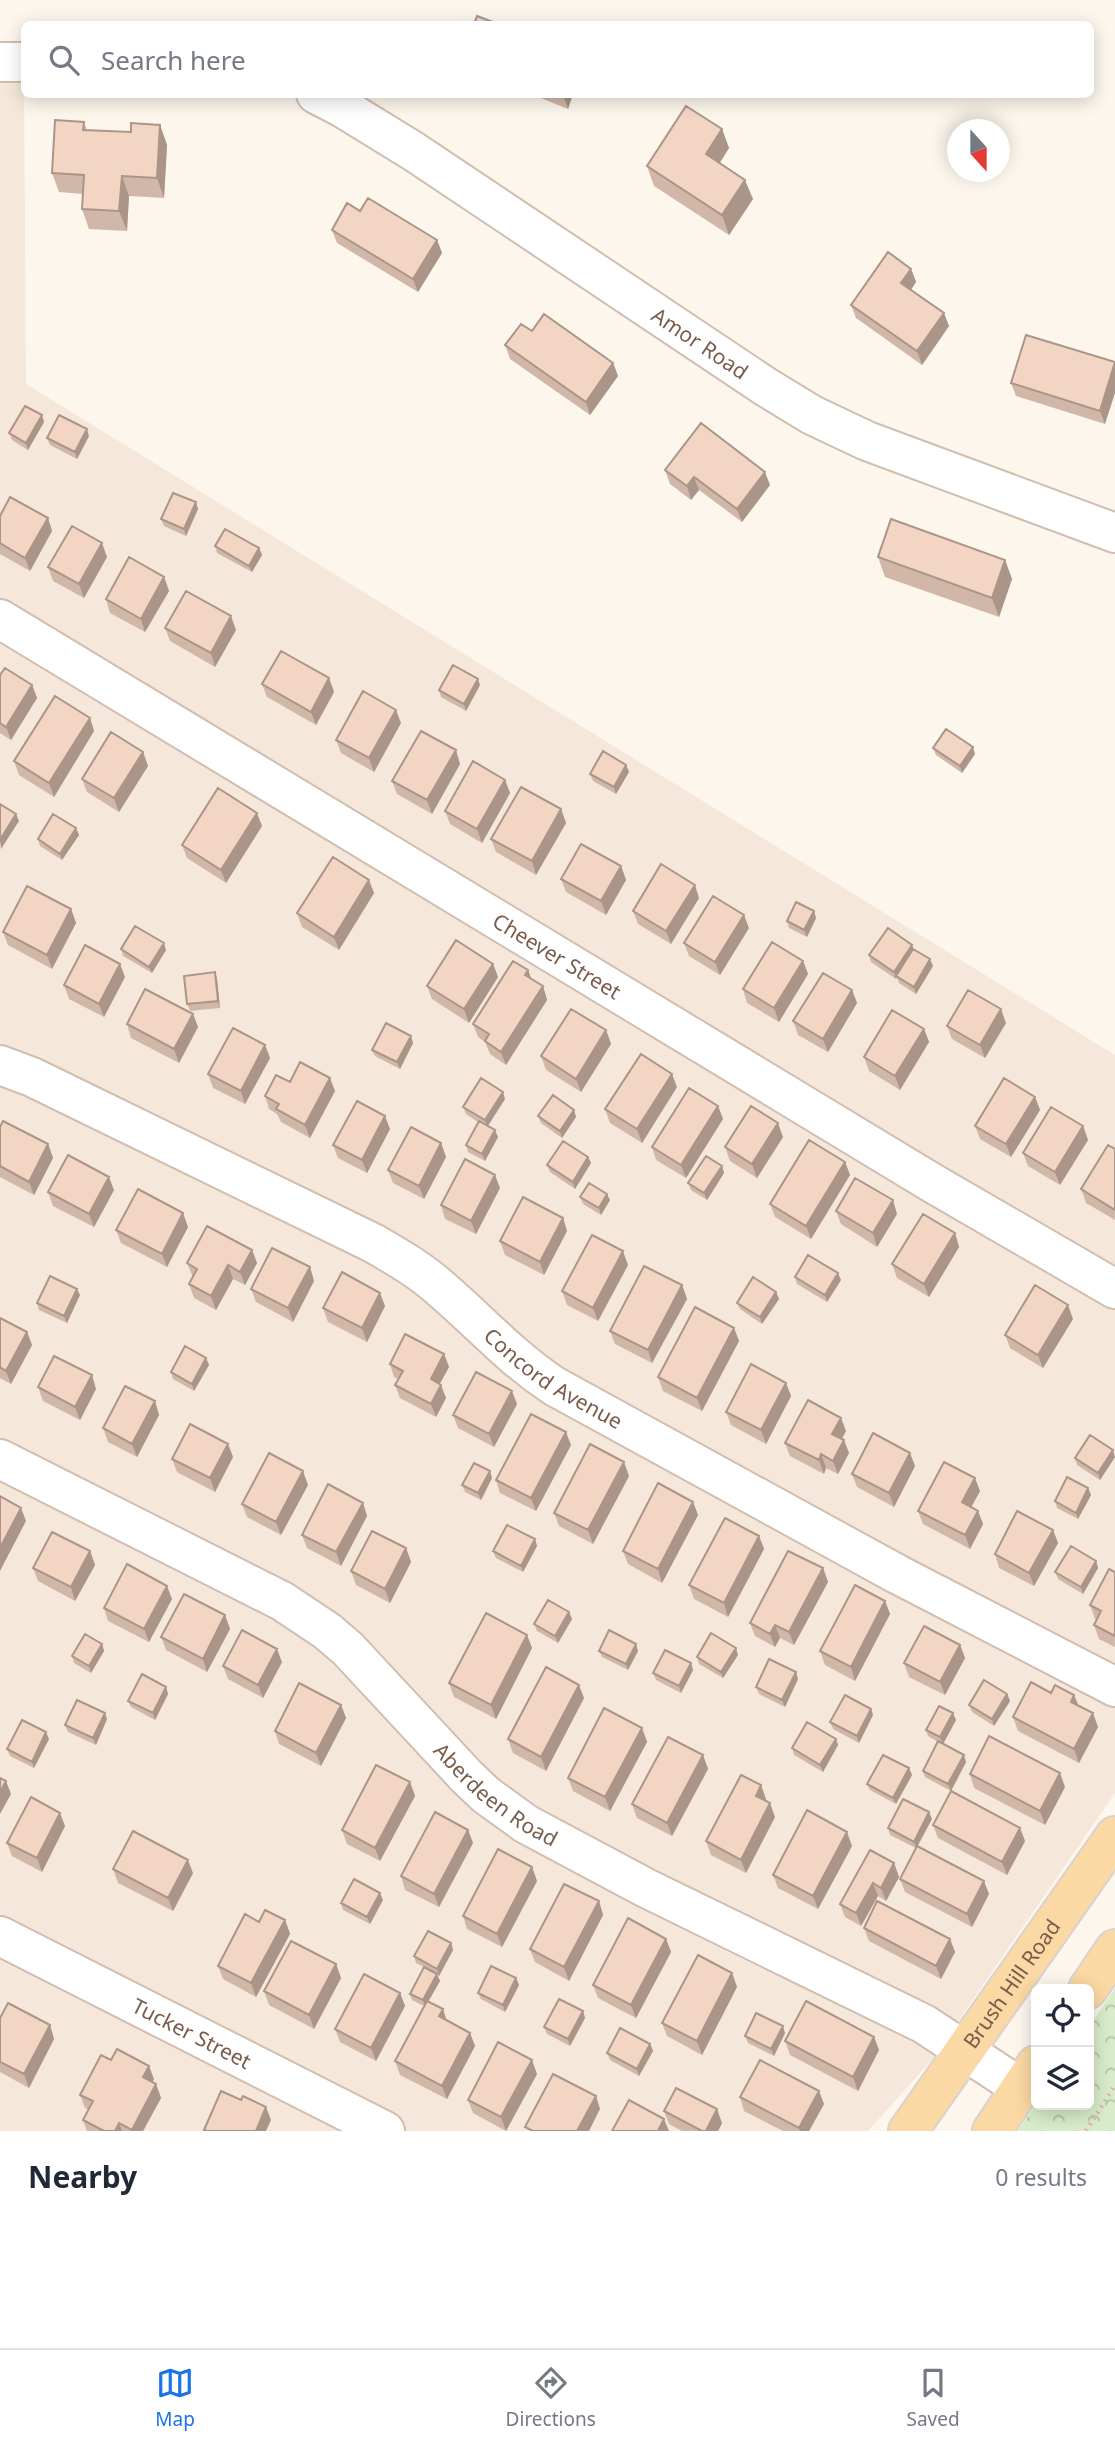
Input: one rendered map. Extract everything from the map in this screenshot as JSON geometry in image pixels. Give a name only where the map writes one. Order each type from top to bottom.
[{"type":"main road","name":"Brush Hill Road","points":[[908,2131],[1115,1836]]},
{"type":"main road","points":[[1091,1984],[1115,1949]]},
{"type":"main road","points":[[992,2131],[1028,2077]]},
{"type":"street","points":[[0,62],[21,62]]},
{"type":"street","name":"Amor Road","points":[[324,98],[413,150],[754,379],[812,415],[867,441],[1115,533]]},
{"type":"street","name":"Cheever Street","points":[[0,619],[922,1176],[1115,1289]]},
{"type":"street","name":"Concord Avenue","points":[[0,1065],[32,1077],[373,1243],[418,1270],[508,1352],[554,1386],[897,1574],[1115,1687]]},
{"type":"street","name":"Aberdeen Road","points":[[0,1459],[282,1601],[304,1615],[348,1650],[486,1795],[526,1824],[646,1888],[924,2024],[966,2050],[1028,2077]]},
{"type":"street","name":"Tucker Street","points":[[0,1936],[385,2131]]},
{"type":"path","points":[[1086,2131],[1115,2085]]},
{"type":"shaded area","points":[[21,72],[21,98],[24,98],[26,384],[1115,1055],[1115,1793],[930,2062],[868,2131],[0,2131],[0,74]]},
{"type":"green space","points":[[1115,1988],[1115,2131],[1018,2131],[1032,2110],[1094,2110],[1094,2020]]},
{"type":"building","points":[[477,16],[490,21],[475,21]]},
{"type":"building","points":[[686,106],[722,129],[706,154],[745,180],[722,215],[647,166]]},
{"type":"building","points":[[55,120],[84,122],[83,130],[131,132],[131,123],[160,125],[157,178],[122,176],[119,211],[82,209],[84,175],[52,173]]},
{"type":"building","points":[[368,198],[437,240],[413,279],[332,230],[347,203],[360,211]]},
{"type":"building","points":[[888,252],[911,269],[901,283],[944,313],[917,351],[851,305]]},
{"type":"building","points":[[544,314],[613,363],[586,402],[505,345],[521,324],[532,331]]},
{"type":"building","points":[[1026,335],[1115,362],[1100,411],[1011,383]]},
{"type":"building","points":[[25,406],[42,415],[26,443],[9,433]]},
{"type":"building","points":[[59,415],[87,429],[75,452],[47,438]]},
{"type":"building","points":[[701,423],[765,472],[737,509],[694,477],[687,486],[665,470]]},
{"type":"building","points":[[173,493],[196,502],[184,529],[161,519]]},
{"type":"building","points":[[10,497],[48,518],[25,558],[0,543],[0,516]]},
{"type":"building","points":[[891,519],[1005,560],[992,598],[878,557]]},
{"type":"building","points":[[72,526],[102,543],[79,584],[48,567]]},
{"type":"building","points":[[225,529],[259,548],[249,566],[215,546]]},
{"type":"building","points":[[129,557],[164,577],[141,619],[106,599]]},
{"type":"building","points":[[186,591],[231,616],[211,653],[165,628]]},
{"type":"building","points":[[281,651],[329,678],[311,712],[262,684]]},
{"type":"building","points":[[453,665],[478,679],[464,704],[439,690]]},
{"type":"building","points":[[5,668],[32,685],[6,727],[0,723],[0,675]]},
{"type":"building","points":[[363,691],[396,710],[369,758],[336,740]]},
{"type":"building","points":[[55,696],[90,718],[49,783],[14,761]]},
{"type":"building","points":[[946,729],[973,747],[960,766],[933,748]]},
{"type":"building","points":[[421,731],[456,750],[427,800],[392,781]]},
{"type":"building","points":[[111,732],[143,752],[114,798],[82,779]]},
{"type":"building","points":[[603,751],[626,765],[614,787],[590,774]]},
{"type":"building","points":[[473,761],[505,780],[477,829],[445,811]]},
{"type":"building","points":[[521,787],[561,809],[532,861],[491,839]]},
{"type":"building","points":[[218,788],[257,813],[221,870],[182,845]]},
{"type":"building","points":[[0,804],[16,814],[0,840]]},
{"type":"building","points":[[53,814],[76,828],[60,854],[38,839]]},
{"type":"building","points":[[581,844],[621,866],[601,901],[561,879]]},
{"type":"building","points":[[333,857],[369,880],[334,937],[297,913]]},
{"type":"building","points":[[661,864],[695,885],[666,931],[633,911]]},
{"type":"building","points":[[27,886],[71,909],[47,955],[3,932]]},
{"type":"building","points":[[713,896],[744,915],[715,962],[684,943]]},
{"type":"building","points":[[796,902],[814,911],[804,930],[787,921]]},
{"type":"building","points":[[135,926],[164,943],[149,967],[121,949]]},
{"type":"building","points":[[888,928],[912,945],[894,972],[869,955]]},
{"type":"building","points":[[456,940],[493,964],[464,1009],[427,986]]},
{"type":"building","points":[[772,942],[803,961],[774,1008],[743,989]]},
{"type":"building","points":[[85,945],[120,964],[99,1004],[64,985]]},
{"type":"building","points":[[913,949],[930,959],[914,987],[896,976]]},
{"type":"building","points":[[513,961],[528,970],[525,975],[543,986],[501,1052],[485,1041],[489,1034],[473,1024]]},
{"type":"building","points":[[215,972],[218,1001],[187,1004],[184,976]]},
{"type":"building","points":[[823,973],[852,990],[823,1039],[793,1021]]},
{"type":"building","points":[[145,989],[193,1014],[174,1049],[127,1024]]},
{"type":"building","points":[[968,990],[1001,1009],[980,1045],[947,1026]]},
{"type":"building","points":[[571,1009],[606,1030],[576,1079],[541,1056]]},
{"type":"building","points":[[892,1010],[924,1029],[895,1076],[864,1057]]},
{"type":"building","points":[[386,1023],[411,1036],[397,1062],[372,1050]]},
{"type":"building","points":[[233,1028],[265,1045],[241,1091],[208,1074]]},
{"type":"building","points":[[641,1054],[672,1074],[637,1129],[605,1109]]},
{"type":"building","points":[[300,1062],[330,1078],[305,1125],[276,1109],[279,1104],[265,1096],[276,1075],[290,1082]]},
{"type":"building","points":[[481,1078],[503,1092],[485,1120],[463,1107]]},
{"type":"building","points":[[1004,1078],[1035,1097],[1006,1144],[975,1126]]},
{"type":"building","points":[[689,1088],[718,1106],[681,1165],[652,1147]]},
{"type":"building","points":[[553,1095],[574,1110],[560,1131],[538,1116]]},
{"type":"building","points":[[357,1101],[385,1116],[362,1160],[333,1145]]},
{"type":"building","points":[[751,1106],[778,1123],[752,1164],[725,1147]]},
{"type":"building","points":[[1051,1107],[1083,1126],[1055,1172],[1023,1153]]},
{"type":"building","points":[[3,1121],[48,1144],[29,1182],[0,1166],[0,1127]]},
{"type":"building","points":[[479,1121],[495,1130],[482,1154],[466,1145]]},
{"type":"building","points":[[411,1127],[441,1143],[419,1186],[388,1170]]},
{"type":"building","points":[[809,1140],[845,1162],[806,1226],[770,1204]]},
{"type":"building","points":[[563,1141],[588,1157],[573,1182],[547,1165]]},
{"type":"building","points":[[1108,1145],[1115,1149],[1115,1210],[1081,1189]]},
{"type":"building","points":[[68,1155],[109,1177],[89,1214],[48,1192]]},
{"type":"building","points":[[706,1156],[722,1166],[704,1193],[688,1183]]},
{"type":"building","points":[[465,1159],[495,1175],[471,1221],[441,1205]]},
{"type":"building","points":[[855,1178],[893,1200],[873,1233],[836,1211]]},
{"type":"building","points":[[589,1183],[607,1194],[599,1208],[580,1197]]},
{"type":"building","points":[[138,1189],[183,1213],[162,1254],[116,1230]]},
{"type":"building","points":[[523,1197],[563,1218],[540,1262],[500,1241]]},
{"type":"building","points":[[923,1214],[955,1233],[924,1284],[892,1264]]},
{"type":"building","points":[[207,1226],[252,1250],[240,1272],[228,1265],[211,1296],[189,1284],[197,1269],[187,1263]]},
{"type":"building","points":[[592,1235],[623,1251],[593,1308],[562,1291]]},
{"type":"building","points":[[272,1248],[310,1267],[288,1308],[251,1289]]},
{"type":"building","points":[[808,1255],[838,1273],[825,1295],[795,1277]]},
{"type":"building","points":[[644,1266],[682,1285],[648,1350],[610,1331]]},
{"type":"building","points":[[342,1272],[380,1293],[362,1328],[323,1308]]},
{"type":"building","points":[[50,1276],[77,1289],[64,1316],[37,1303]]},
{"type":"building","points":[[753,1277],[776,1292],[760,1317],[737,1303]]},
{"type":"building","points":[[1035,1285],[1068,1305],[1038,1355],[1005,1335]]},
{"type":"building","points":[[695,1307],[734,1328],[697,1398],[658,1377]]},
{"type":"building","points":[[0,1318],[27,1332],[6,1371],[0,1367]]},
{"type":"building","points":[[405,1334],[444,1354],[431,1379],[441,1385],[431,1404],[395,1385],[403,1371],[390,1364]]},
{"type":"building","points":[[185,1346],[206,1358],[192,1384],[171,1372]]},
{"type":"building","points":[[54,1356],[92,1375],[75,1407],[38,1387]]},
{"type":"building","points":[[751,1364],[786,1383],[761,1430],[726,1412]]},
{"type":"building","points":[[476,1372],[512,1391],[489,1434],[453,1415]]},
{"type":"building","points":[[125,1386],[155,1401],[132,1444],[103,1428]]},
{"type":"building","points":[[808,1400],[841,1418],[832,1434],[844,1440],[833,1461],[821,1454],[819,1460],[785,1443]]},
{"type":"building","points":[[531,1414],[566,1432],[531,1498],[496,1480]]},
{"type":"building","points":[[190,1424],[228,1444],[210,1478],[172,1459]]},
{"type":"building","points":[[873,1433],[910,1453],[889,1493],[852,1474]]},
{"type":"building","points":[[1090,1435],[1113,1450],[1098,1473],[1075,1458]]},
{"type":"building","points":[[590,1444],[624,1462],[588,1530],[554,1513]]},
{"type":"building","points":[[269,1453],[303,1471],[276,1522],[242,1504]]},
{"type":"building","points":[[944,1462],[975,1478],[962,1502],[978,1511],[965,1535],[918,1511]]},
{"type":"building","points":[[474,1463],[490,1471],[478,1493],[462,1485]]},
{"type":"building","points":[[1067,1477],[1088,1488],[1076,1513],[1055,1501]]},
{"type":"building","points":[[658,1483],[693,1502],[658,1569],[623,1551]]},
{"type":"building","points":[[328,1484],[363,1503],[336,1552],[302,1535]]},
{"type":"building","points":[[0,1496],[21,1508],[0,1548]]},
{"type":"building","points":[[1017,1511],[1053,1530],[1029,1573],[995,1554]]},
{"type":"building","points":[[725,1518],[759,1536],[724,1603],[689,1585]]},
{"type":"building","points":[[507,1525],[535,1539],[521,1566],[493,1551]]},
{"type":"building","points":[[372,1531],[406,1548],[385,1589],[351,1571]]},
{"type":"building","points":[[52,1532],[90,1551],[71,1587],[33,1568]]},
{"type":"building","points":[[1071,1546],[1096,1561],[1081,1587],[1055,1572]]},
{"type":"building","points":[[788,1551],[823,1568],[789,1632],[775,1625],[770,1634],[750,1623]]},
{"type":"building","points":[[127,1564],[167,1586],[144,1629],[104,1608]]},
{"type":"building","points":[[1109,1569],[1115,1572],[1115,1636],[1094,1625],[1101,1611],[1090,1605]]},
{"type":"building","points":[[855,1585],[885,1601],[851,1667],[820,1651]]},
{"type":"building","points":[[184,1594],[225,1615],[203,1659],[161,1637]]},
{"type":"building","points":[[548,1600],[569,1612],[555,1636],[534,1624]]},
{"type":"building","points":[[486,1613],[527,1635],[491,1705],[449,1683]]},
{"type":"building","points":[[924,1626],[960,1645],[940,1682],[904,1663]]},
{"type":"building","points":[[242,1630],[277,1649],[258,1685],[223,1666]]},
{"type":"building","points":[[609,1630],[636,1644],[626,1664],[599,1651]]},
{"type":"building","points":[[711,1633],[736,1648],[721,1672],[697,1657]]},
{"type":"building","points":[[85,1634],[102,1644],[89,1666],[72,1656]]},
{"type":"building","points":[[665,1650],[691,1663],[679,1686],[653,1673]]},
{"type":"building","points":[[769,1659],[796,1672],[782,1700],[756,1687]]},
{"type":"building","points":[[546,1667],[579,1685],[541,1757],[508,1739]]},
{"type":"building","points":[[142,1674],[166,1687],[153,1713],[128,1701]]},
{"type":"building","points":[[984,1680],[1007,1694],[992,1719],[969,1705]]},
{"type":"building","points":[[1031,1682],[1051,1693],[1055,1685],[1074,1695],[1071,1702],[1093,1713],[1074,1749],[1013,1717]]},
{"type":"building","points":[[299,1683],[341,1705],[316,1753],[275,1731]]},
{"type":"building","points":[[845,1695],[871,1709],[857,1736],[830,1722]]},
{"type":"building","points":[[77,1700],[105,1713],[93,1738],[65,1725]]},
{"type":"building","points":[[939,1706],[953,1713],[940,1737],[926,1730]]},
{"type":"building","points":[[604,1708],[642,1728],[605,1797],[568,1778]]},
{"type":"building","points":[[22,1720],[46,1732],[32,1762],[7,1749]]},
{"type":"building","points":[[807,1722],[836,1739],[820,1765],[792,1748]]},
{"type":"building","points":[[989,1736],[1060,1773],[1040,1811],[970,1774]]},
{"type":"building","points":[[668,1737],[703,1755],[667,1823],[632,1804]]},
{"type":"building","points":[[938,1741],[964,1755],[948,1784],[923,1771]]},
{"type":"building","points":[[883,1755],[909,1768],[893,1798],[867,1784]]},
{"type":"building","points":[[376,1765],[410,1782],[375,1848],[342,1830]]},
{"type":"building","points":[[741,1775],[761,1785],[756,1796],[770,1803],[741,1860],[706,1841]]},
{"type":"building","points":[[0,1778],[6,1781],[0,1792]]},
{"type":"building","points":[[951,1791],[1020,1828],[1002,1862],[933,1825]]},
{"type":"building","points":[[31,1797],[60,1813],[37,1858],[7,1843]]},
{"type":"building","points":[[903,1799],[929,1812],[914,1842],[888,1828]]},
{"type":"building","points":[[807,1810],[847,1832],[813,1896],[773,1875]]},
{"type":"building","points":[[435,1812],[468,1830],[434,1894],[401,1876]]},
{"type":"building","points":[[133,1831],[188,1860],[168,1898],[113,1869]]},
{"type":"building","points":[[917,1846],[984,1881],[967,1914],[900,1879]]},
{"type":"building","points":[[498,1849],[532,1867],[497,1934],[463,1916]]},
{"type":"building","points":[[870,1850],[894,1863],[881,1888],[873,1883],[856,1913],[840,1904]]},
{"type":"building","points":[[354,1879],[380,1893],[367,1917],[341,1903]]},
{"type":"building","points":[[564,1884],[599,1901],[564,1967],[530,1949]]},
{"type":"building","points":[[877,1901],[950,1939],[936,1966],[864,1928]]},
{"type":"building","points":[[265,1910],[285,1920],[251,1983],[218,1966],[245,1914],[259,1922]]},
{"type":"building","points":[[628,1918],[666,1939],[631,2005],[593,1985]]},
{"type":"building","points":[[428,1931],[451,1943],[437,1969],[414,1956]]},
{"type":"building","points":[[291,1941],[336,1964],[309,2015],[264,1991]]},
{"type":"building","points":[[698,1955],[732,1973],[697,2041],[662,2023]]},
{"type":"building","points":[[491,1966],[516,1978],[503,2005],[478,1993]]},
{"type":"building","points":[[424,1967],[437,1974],[423,2000],[410,1994]]},
{"type":"building","points":[[364,1974],[400,1993],[371,2048],[335,2029]]},
{"type":"building","points":[[559,1999],[583,2011],[568,2039],[544,2027]]},
{"type":"building","points":[[427,2001],[443,2009],[439,2016],[470,2033],[442,2086],[395,2061]]},
{"type":"building","points":[[806,2001],[874,2037],[853,2077],[785,2041]]},
{"type":"building","points":[[8,2003],[50,2025],[24,2074],[0,2062],[0,2018]]},
{"type":"building","points":[[756,2013],[783,2026],[771,2049],[745,2036]]},
{"type":"building","points":[[620,2028],[650,2044],[637,2069],[607,2053]]},
{"type":"building","points":[[498,2042],[532,2060],[501,2117],[468,2100]]},
{"type":"building","points":[[117,2049],[149,2066],[143,2077],[156,2084],[132,2130],[119,2123],[115,2131],[104,2131],[83,2120],[93,2101],[80,2095],[101,2055],[111,2060]]},
{"type":"building","points":[[760,2060],[819,2091],[799,2128],[740,2097]]},
{"type":"building","points":[[553,2074],[596,2096],[577,2131],[533,2131],[525,2127]]},
{"type":"building","points":[[676,2088],[717,2109],[706,2131],[664,2111]]},
{"type":"building","points":[[221,2091],[241,2100],[243,2096],[266,2107],[256,2131],[204,2130]]},
{"type":"building","points":[[629,2100],[664,2119],[658,2131],[612,2131]]}]
